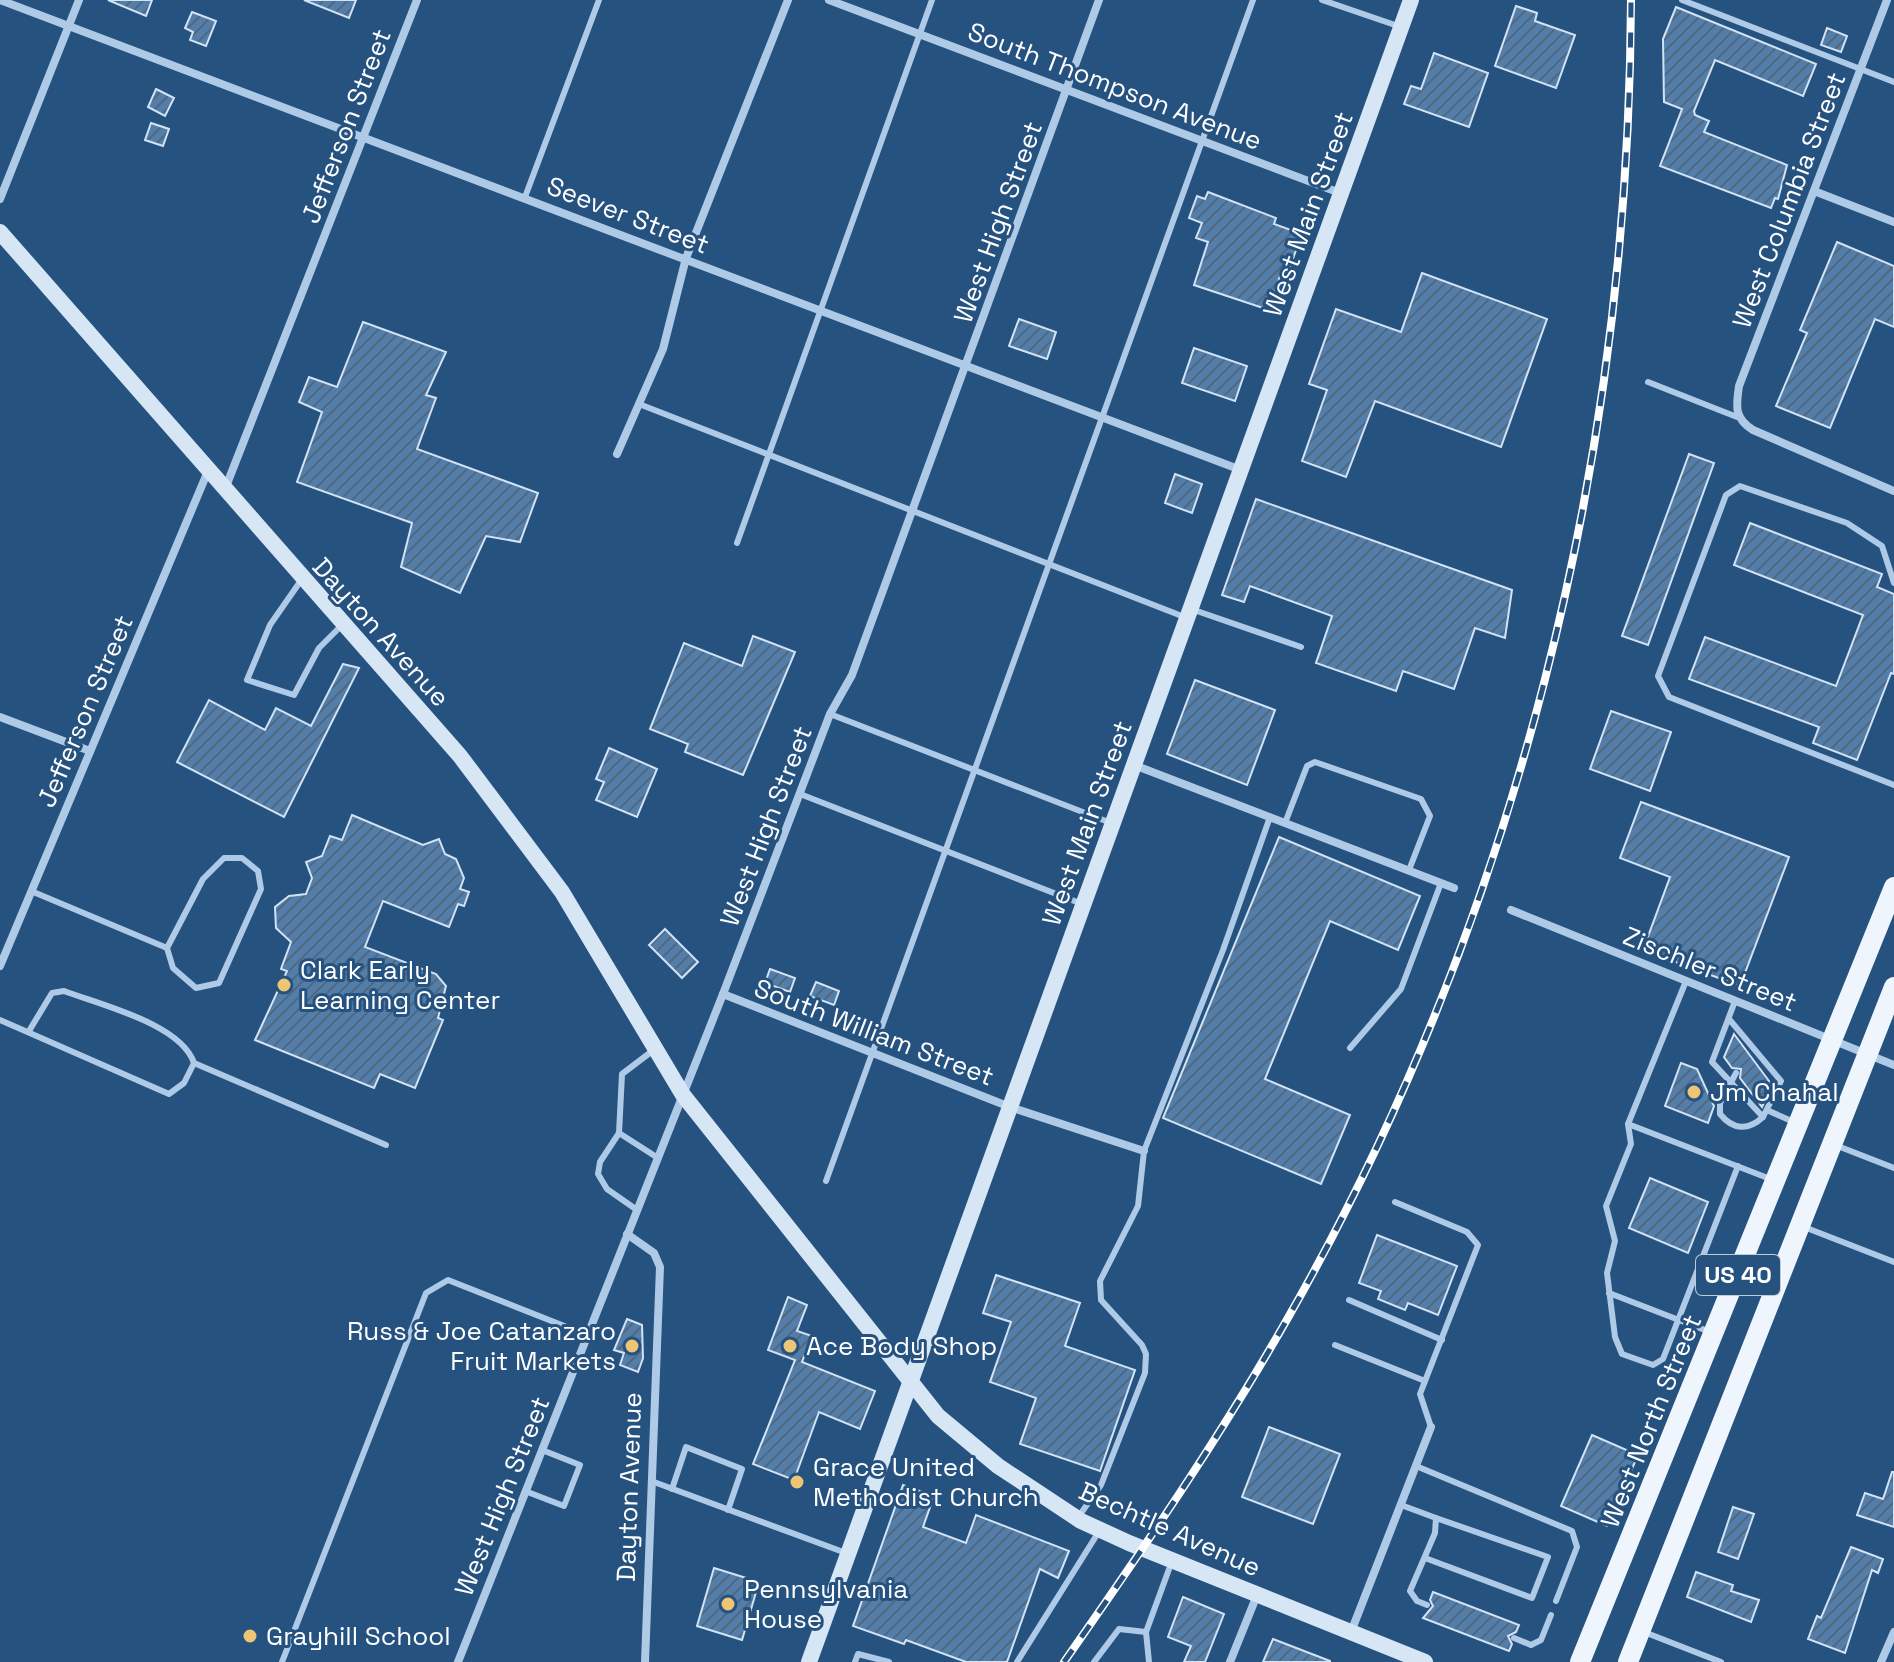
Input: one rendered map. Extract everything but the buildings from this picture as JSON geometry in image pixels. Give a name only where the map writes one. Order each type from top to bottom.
[{"type":"main road","name":"West Main Street","points":[[809,1662],[1411,0]]},
{"type":"main road","name":"Dayton Avenue","points":[[0,232],[460,756],[562,892],[683,1095]]},
{"type":"main road","name":"West North Street","points":[[1580,1662],[1894,887]]},
{"type":"main road","name":"US 40","points":[[1628,1662],[1894,987]]},
{"type":"main road","name":"Bechtle Avenue","points":[[683,1095],[938,1416],[998,1466],[1100,1530],[1425,1662]]},
{"type":"street","name":"Seever Street","points":[[0,0],[968,364],[1102,420],[1241,470]]},
{"type":"street","points":[[0,199],[79,0]]},
{"type":"street","name":"Jefferson Street","points":[[225,490],[417,0]]},
{"type":"street","points":[[617,454],[663,349],[686,258],[788,0]]},
{"type":"street","name":"South Thompson Avenue","points":[[829,0],[921,32],[1341,193]]},
{"type":"street","name":"West High Street","points":[[458,1662],[723,994],[830,714],[852,675],[1099,0]]},
{"type":"street","name":"West Columbia Street","points":[[1737,417],[1739,386],[1887,0]]},
{"type":"street","points":[[1814,191],[1894,222]]},
{"type":"street","points":[[1737,417],[1753,430],[1894,491]]},
{"type":"street","name":"Jefferson Street","points":[[0,966],[208,471]]},
{"type":"street","points":[[0,717],[90,751]]},
{"type":"street","points":[[1134,765],[1454,888]]},
{"type":"street","name":"Zischler Street","points":[[1511,910],[1894,1065]]},
{"type":"street","name":"South William Street","points":[[723,994],[1010,1107],[1144,1151]]},
{"type":"street","name":"Dayton Avenue","points":[[627,1234],[654,1253],[660,1267],[645,1662]]},
{"type":"street","points":[[1351,1633],[1431,1427]]},
{"type":"street","points":[[1230,1662],[1257,1595]]},
{"type":"street","points":[[1881,1662],[1894,1632]]},
{"type":"lane","points":[[525,197],[599,0]]},
{"type":"lane","points":[[737,543],[932,0]]},
{"type":"lane","points":[[826,1181],[1052,565],[1253,0]]},
{"type":"lane","points":[[1322,0],[1401,27]]},
{"type":"lane","points":[[1682,0],[1894,82]]},
{"type":"lane","points":[[1648,382],[1737,417]]},
{"type":"lane","points":[[639,404],[1052,565],[1189,613],[1301,647]]},
{"type":"lane","points":[[1894,583],[1882,546],[1847,523],[1740,486],[1726,495],[1658,676],[1669,697],[1894,785]]},
{"type":"lane","points":[[302,579],[270,625],[247,680],[294,695],[319,648],[343,624]]},
{"type":"lane","points":[[830,714],[1111,823]]},
{"type":"lane","points":[[1285,823],[1307,766],[1315,762],[1421,799],[1430,816],[1409,870]]},
{"type":"lane","points":[[800,794],[947,854],[1082,904]]},
{"type":"lane","points":[[1077,1518],[1101,1485],[1145,1373],[1146,1354],[1142,1345],[1101,1300],[1100,1281],[1138,1206],[1144,1151],[1223,950],[1270,817]]},
{"type":"lane","points":[[224,858],[242,858],[258,871],[261,889],[219,983],[196,988],[173,968],[167,948],[203,879],[224,858]]},
{"type":"lane","points":[[1350,1048],[1401,989],[1441,883]]},
{"type":"lane","points":[[31,891],[167,948]]},
{"type":"lane","points":[[1686,981],[1628,1124],[1631,1144],[1606,1206],[1615,1241],[1607,1273],[1609,1293],[1615,1337],[1622,1354],[1653,1365],[1663,1359],[1738,1166]]},
{"type":"lane","points":[[0,1020],[169,1094],[184,1083],[194,1063],[190,1051],[171,1033],[64,991],[52,993],[29,1031]]},
{"type":"lane","points":[[1735,1001],[1712,1062],[1731,1083],[1750,1097],[1763,1117]]},
{"type":"lane","points":[[1729,1019],[1781,1081],[1769,1111],[1751,1127],[1741,1128],[1720,1114],[1720,1103],[1736,1073]]},
{"type":"lane","points":[[1747,1051],[1750,1044]]},
{"type":"lane","points":[[637,1210],[607,1189],[598,1174],[600,1162],[619,1133],[622,1074],[655,1049]]},
{"type":"lane","points":[[1762,1071],[1766,1062]]},
{"type":"lane","points":[[194,1063],[386,1145]]},
{"type":"lane","points":[[1769,1111],[1799,1124]]},
{"type":"lane","points":[[1628,1124],[1776,1181]]},
{"type":"lane","points":[[619,1133],[658,1158]]},
{"type":"lane","points":[[1831,1144],[1894,1168]]},
{"type":"lane","points":[[1395,1202],[1467,1232],[1478,1245],[1420,1394],[1431,1427]]},
{"type":"lane","points":[[1799,1225],[1894,1262]]},
{"type":"lane","points":[[282,1662],[426,1293],[448,1280],[587,1335]]},
{"type":"lane","points":[[1609,1293],[1714,1334]]},
{"type":"lane","points":[[1349,1300],[1442,1340]]},
{"type":"lane","points":[[1335,1345],[1425,1381]]},
{"type":"lane","points":[[672,1489],[686,1447],[742,1469],[728,1510]]},
{"type":"lane","points":[[525,1491],[564,1506],[580,1465],[542,1450]]},
{"type":"lane","points":[[1416,1466],[1572,1531],[1577,1547],[1556,1601]]},
{"type":"lane","points":[[654,1482],[849,1554]]},
{"type":"lane","points":[[1401,1505],[1548,1557],[1532,1598],[1425,1558]]},
{"type":"lane","points":[[1427,1605],[1417,1601],[1410,1591],[1435,1533],[1436,1518]]},
{"type":"lane","points":[[1017,1662],[1100,1530]]},
{"type":"lane","points":[[1149,1662],[1146,1632],[1172,1561]]},
{"type":"lane","points":[[1514,1638],[1531,1645],[1541,1640],[1551,1615]]},
{"type":"lane","points":[[1094,1662],[1119,1629],[1146,1632]]},
{"type":"lane","points":[[1641,1631],[1721,1662]]},
{"type":"lane","points":[[855,1662],[858,1654],[889,1662]]},
{"type":"railway","points":[[1064,1662],[1209,1448],[1289,1316],[1369,1163],[1438,1006],[1497,845],[1545,680],[1582,513],[1609,343],[1625,172],[1631,0]]},
{"type":"place","name":"Clark Early Learning Center","points":[[284,985]]},
{"type":"place","name":"Jm Chahal","points":[[1694,1092]]},
{"type":"place","name":"Russ & Joe Catanzaro Fruit Markets","points":[[632,1346]]},
{"type":"place","name":"Ace Body Shop","points":[[790,1346]]},
{"type":"place","name":"Grace United Methodist Church","points":[[797,1482]]},
{"type":"place","name":"Pennsylvania House","points":[[728,1604]]},
{"type":"place","name":"Grayhill School","points":[[250,1636]]}]
